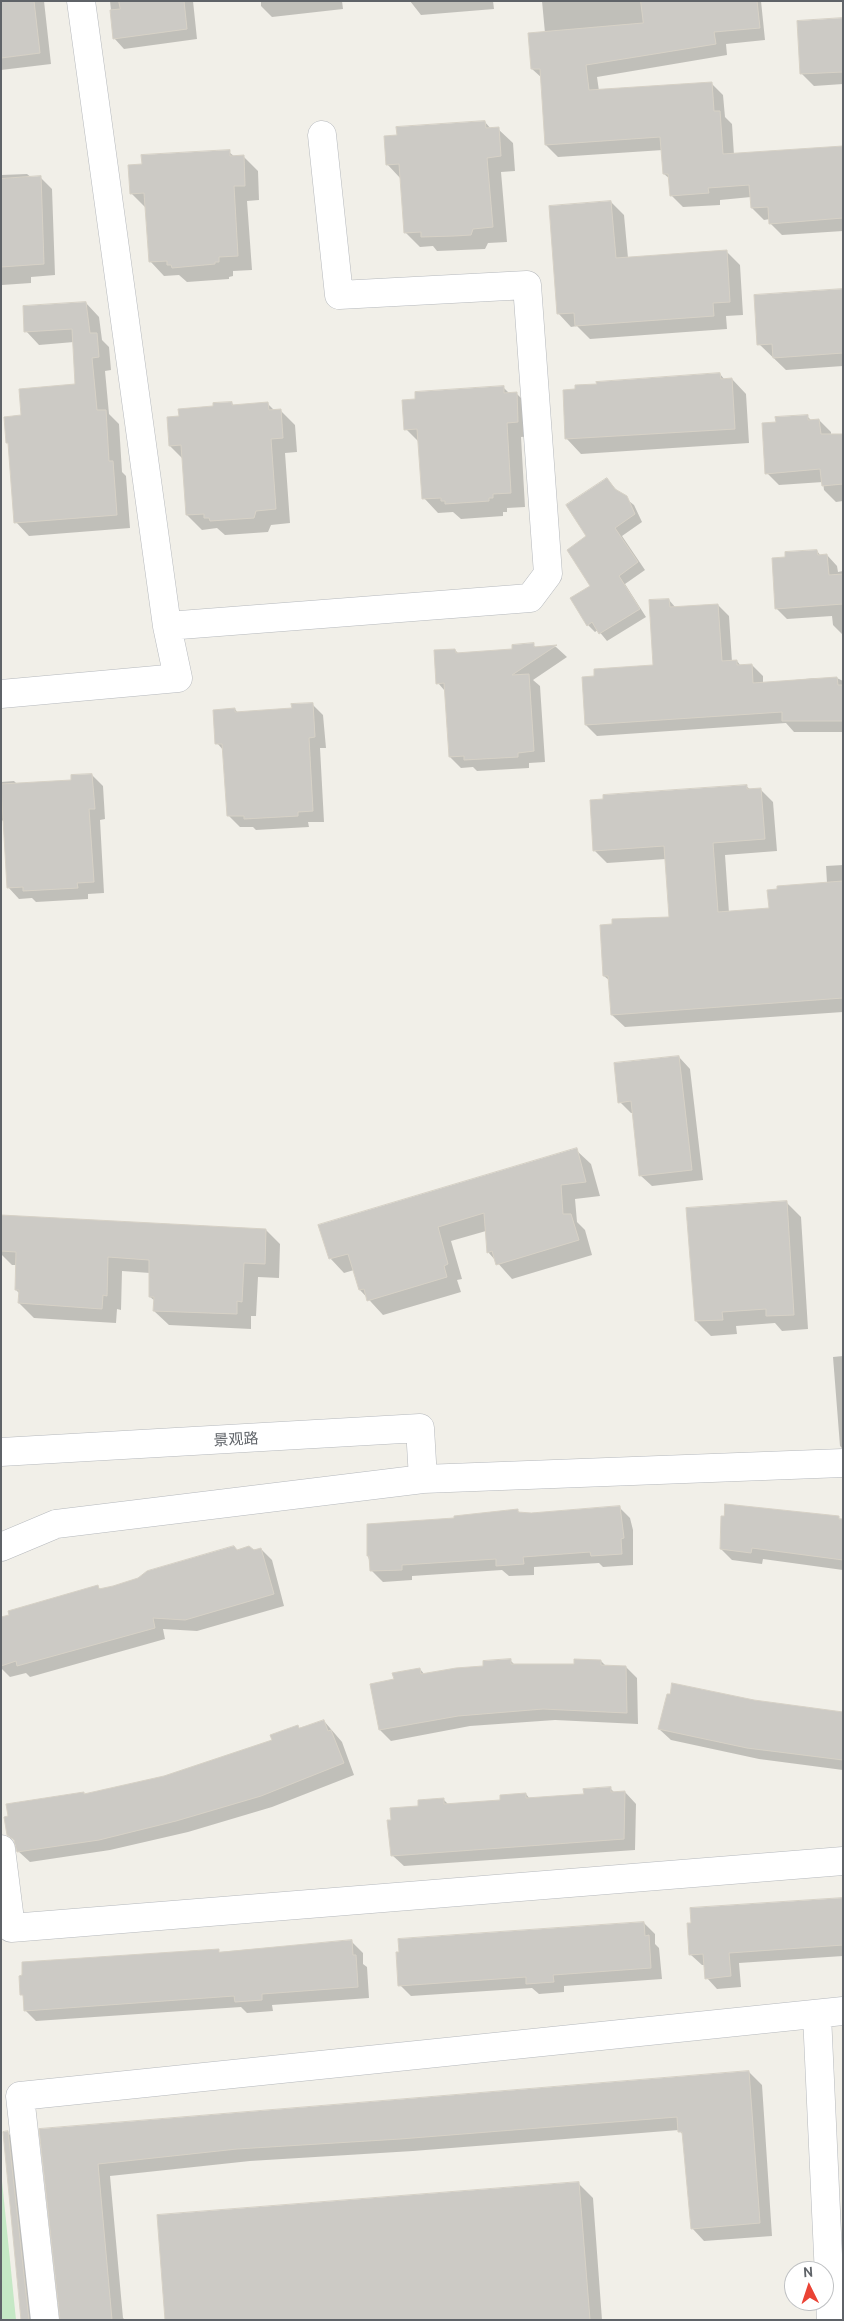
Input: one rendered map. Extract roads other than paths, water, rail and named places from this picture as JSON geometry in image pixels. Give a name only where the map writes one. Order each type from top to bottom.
[{"type":"street","points":[[1,694],[178,678],[167,626],[81,1]]},
{"type":"street","points":[[167,626],[530,598],[548,574],[527,285],[339,295],[322,136]]},
{"type":"street","name":"景观路","points":[[1,1452],[420,1428],[423,1479]]},
{"type":"street","points":[[1,1547],[56,1524],[423,1479],[843,1463]]},
{"type":"street","points":[[1,1849],[11,1928],[843,1861]]},
{"type":"street","points":[[46,2320],[20,2096],[830,2013],[831,2320]]}]
